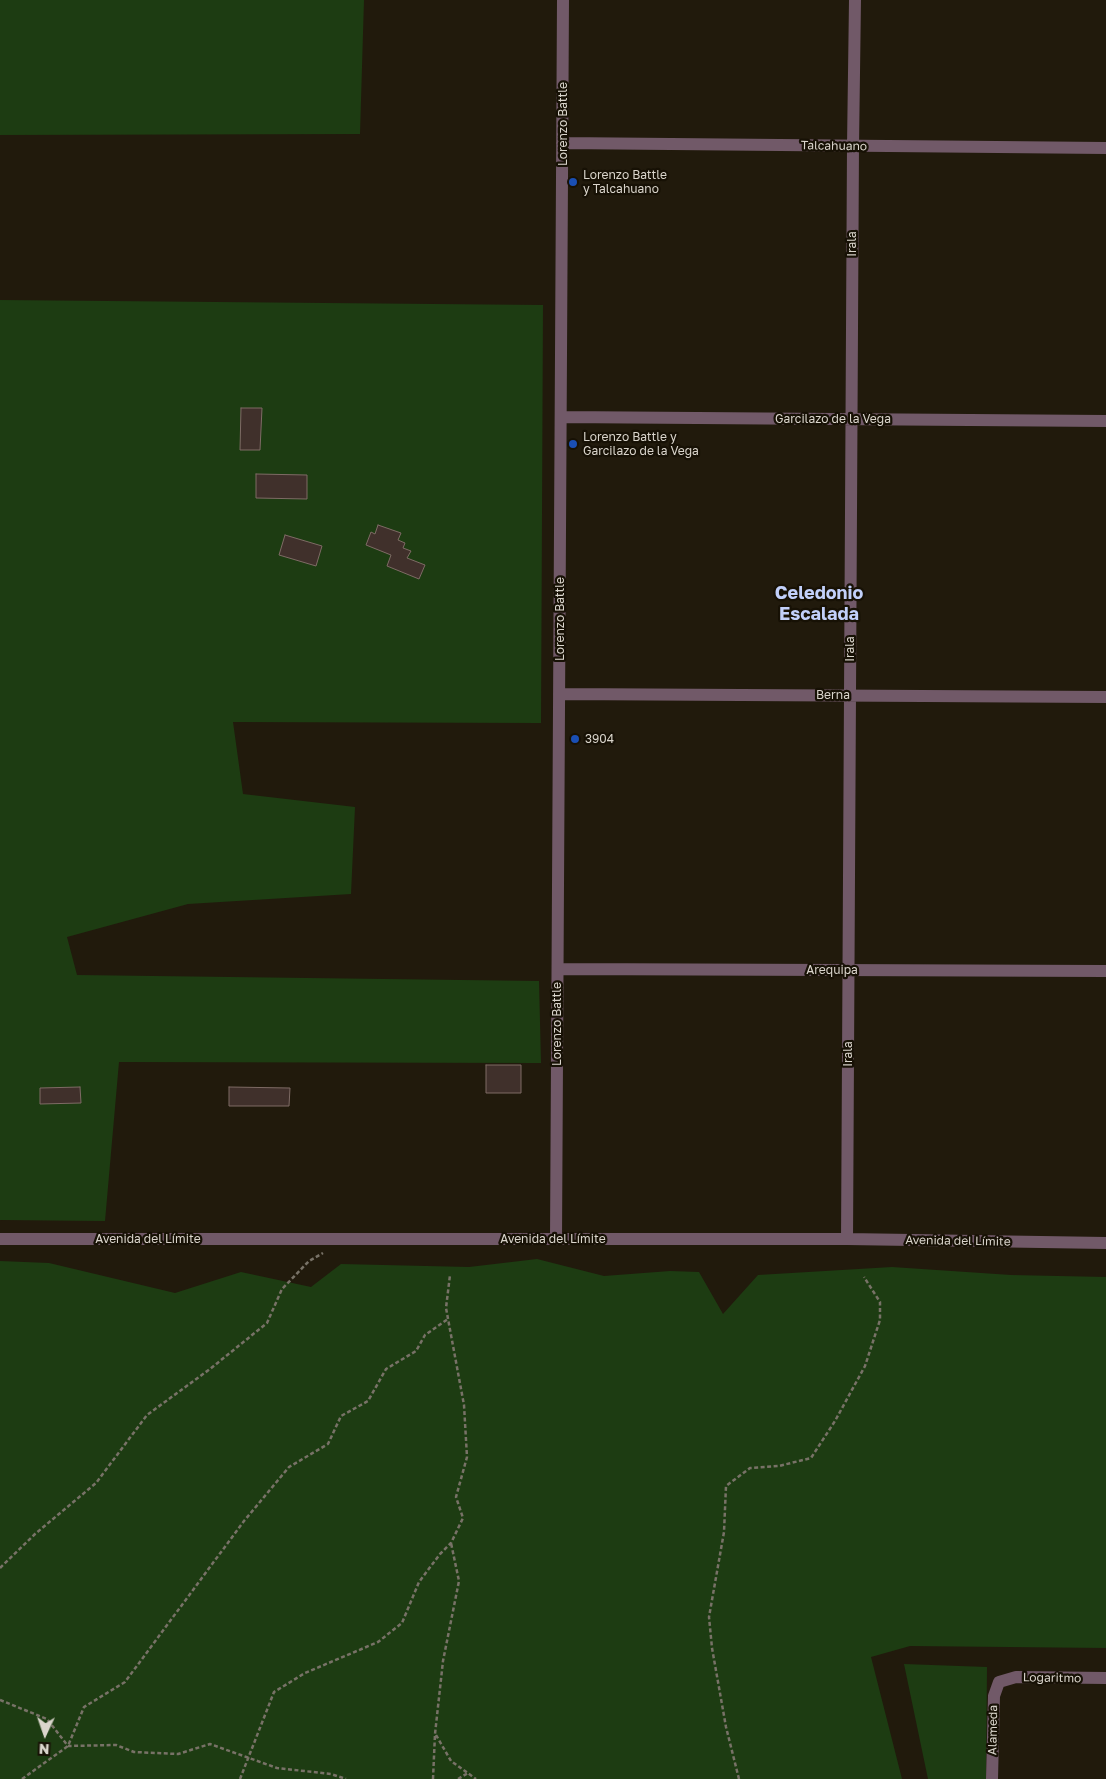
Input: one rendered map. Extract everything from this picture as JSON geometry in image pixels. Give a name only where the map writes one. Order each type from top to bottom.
[{"type":"street","name":"Lorenzo Battle","points":[[556,1239],[563,0]]},
{"type":"street","name":"Irala","points":[[847,1239],[855,0]]},
{"type":"street","name":"Talcahuano","points":[[562,143],[1106,148]]},
{"type":"street","name":"Garcilazo de la Vega","points":[[561,418],[1106,421]]},
{"type":"street","name":"Berna","points":[[559,694],[1106,697]]},
{"type":"street","name":"Arequipa","points":[[558,969],[1106,971]]},
{"type":"street","name":"Avenida del Límite","points":[[0,1239],[847,1239],[1106,1243]]},
{"type":"street","name":"Logaritmo","points":[[999,1682],[1016,1677],[1106,1678]]},
{"type":"street","name":"Alameda","points":[[992,1779],[994,1696],[999,1682]]},
{"type":"path","points":[[0,1568],[35,1534],[96,1482],[147,1415],[210,1369],[267,1323],[282,1289],[309,1261],[325,1252]]},
{"type":"path","points":[[240,1779],[274,1692],[305,1673],[378,1642],[402,1623],[419,1582],[440,1554],[451,1544],[463,1518],[456,1497],[467,1458],[464,1405],[446,1308],[450,1275]]},
{"type":"path","points":[[739,1779],[712,1648],[710,1617],[724,1532],[726,1486],[750,1468],[779,1466],[811,1458],[835,1422],[865,1366],[880,1320],[880,1302],[864,1277]]},
{"type":"path","points":[[22,1779],[68,1746],[84,1707],[125,1682],[244,1521],[289,1467],[328,1444],[341,1416],[368,1401],[386,1369],[416,1351],[425,1335],[448,1319]]},
{"type":"path","points":[[433,1779],[443,1661],[459,1581],[451,1544]]},
{"type":"path","points":[[0,1700],[47,1718],[68,1746]]},
{"type":"path","points":[[436,1734],[452,1761],[476,1779]]},
{"type":"path","points":[[68,1746],[116,1745],[134,1752],[178,1754],[210,1744],[277,1768],[331,1774],[346,1779]]},
{"type":"path","points":[[458,1779],[468,1773]]},
{"type":"green space","points":[[0,0],[364,0],[360,134],[0,135]]},
{"type":"green space","points":[[0,300],[543,305],[541,723],[233,722],[243,794],[355,807],[351,894],[188,904],[67,937],[77,975],[539,981],[541,1063],[119,1062],[105,1221],[0,1220]]},
{"type":"green space","points":[[537,1259],[604,1276],[670,1271],[699,1272],[723,1314],[758,1275],[892,1267],[1011,1275],[1106,1277],[1106,1648],[910,1646],[871,1657],[902,1779],[0,1779],[0,1261],[49,1263],[175,1293],[241,1272],[311,1287],[341,1264],[469,1267]]},
{"type":"green space","points":[[904,1664],[987,1667],[986,1779],[928,1779]]},
{"type":"building","points":[[241,408],[262,408],[260,450],[240,450]]},
{"type":"building","points":[[256,474],[307,475],[307,499],[256,498]]},
{"type":"building","points":[[378,525],[401,533],[398,540],[405,543],[403,548],[411,551],[407,558],[425,565],[419,579],[387,566],[391,555],[366,545],[371,532],[375,534]]},
{"type":"building","points":[[285,535],[322,546],[316,566],[279,555]]},
{"type":"building","points":[[486,1065],[521,1065],[521,1093],[486,1093]]},
{"type":"building","points":[[80,1087],[81,1103],[40,1104],[40,1088]]},
{"type":"building","points":[[229,1087],[290,1088],[289,1106],[229,1106]]},
{"type":"place","name":"Lorenzo Battle y Talcahuano","points":[[573,182]]},
{"type":"place","name":"Lorenzo Battle y Garcilazo de la Vega","points":[[573,444]]},
{"type":"place","name":"3904","points":[[575,739]]},
{"type":"district","name":"Celedonio Escalada","points":[[819,603]]}]
